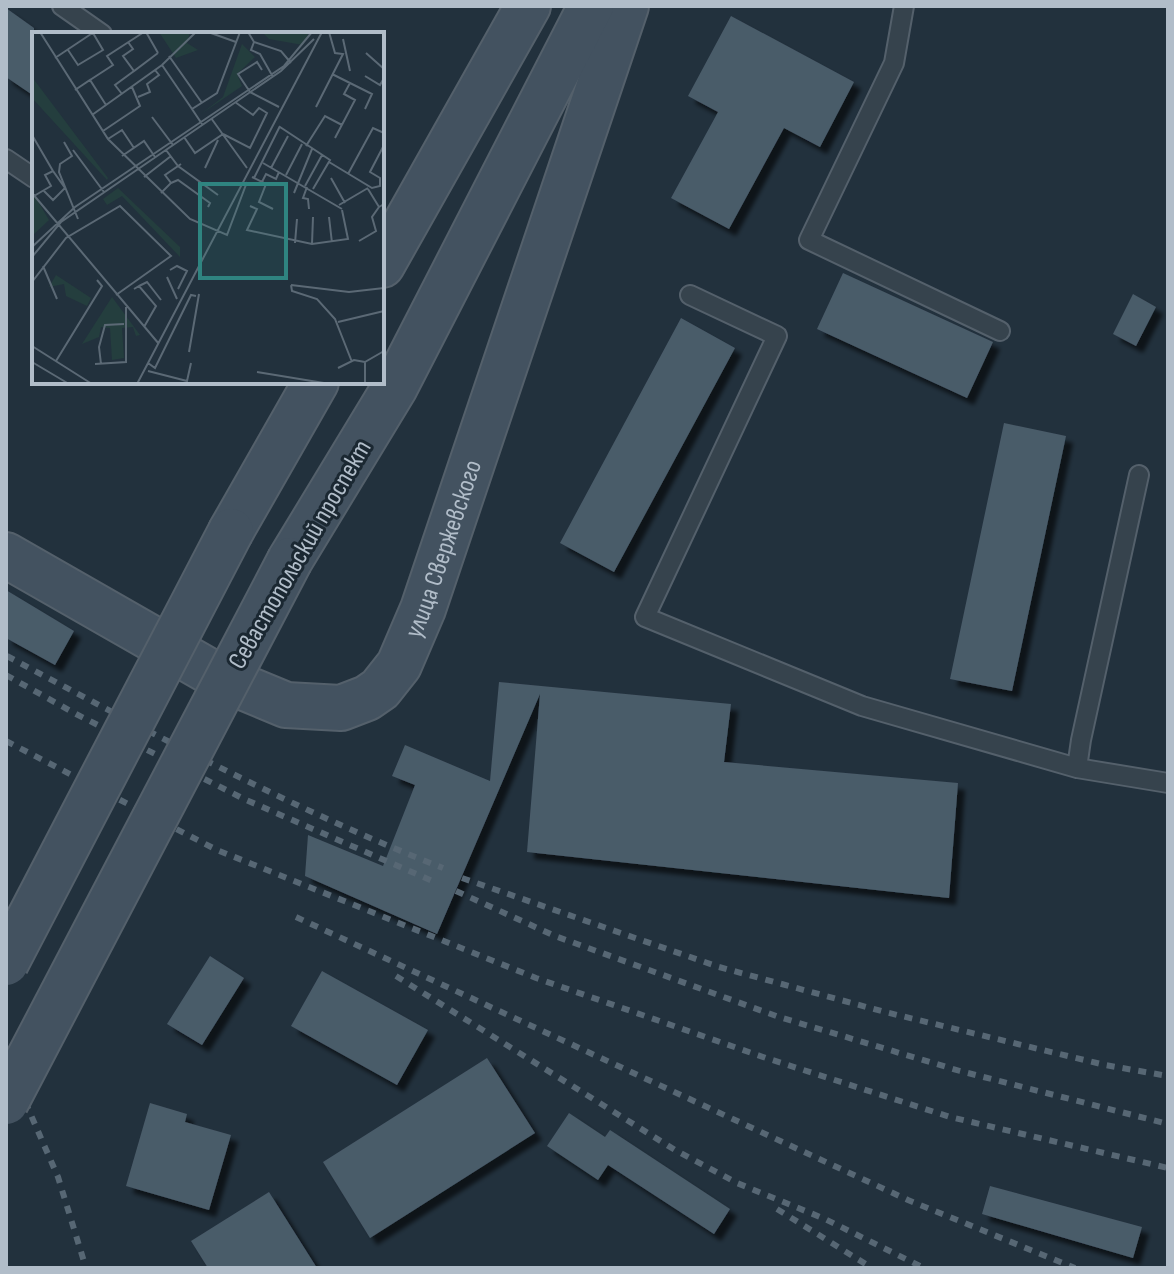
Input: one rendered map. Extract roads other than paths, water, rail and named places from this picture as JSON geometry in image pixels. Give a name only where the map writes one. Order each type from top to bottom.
[{"type":"main road","points":[[384,261],[528,6]]},
{"type":"main road","name":"Севастопольский проспект","points":[[6,1102],[290,560],[395,387],[591,6]]},
{"type":"main road","name":"улица Свержевского","points":[[6,555],[221,678],[286,705],[341,708],[380,689],[399,665],[423,609],[626,6]]},
{"type":"main road","points":[[6,963],[231,531],[315,384]]},
{"type":"lane","points":[[62,6],[99,32]]},
{"type":"lane","points":[[904,6],[894,63],[809,240],[1000,331]]},
{"type":"lane","points":[[6,159],[32,177]]},
{"type":"lane","points":[[690,295],[777,336],[645,617],[862,706],[1077,768],[1168,783]]},
{"type":"lane","points":[[1077,768],[1139,475]]},
{"type":"railway","points":[[7,656],[276,795],[443,868]]},
{"type":"railway","points":[[6,675],[244,799],[437,883]]},
{"type":"railway","points":[[6,741],[217,850],[536,978],[766,1058],[950,1117],[1168,1168]]},
{"type":"railway","points":[[462,878],[719,967],[885,1012],[1105,1065],[1168,1076]]},
{"type":"railway","points":[[456,891],[555,936],[779,1017],[960,1071],[1168,1124]]},
{"type":"railway","points":[[296,917],[908,1200],[1075,1268]]},
{"type":"railway","points":[[396,976],[675,1150],[737,1183],[825,1219],[924,1268]]},
{"type":"railway","points":[[6,1058],[58,1177],[86,1268]]},
{"type":"railway","points":[[777,1209],[872,1268]]}]
